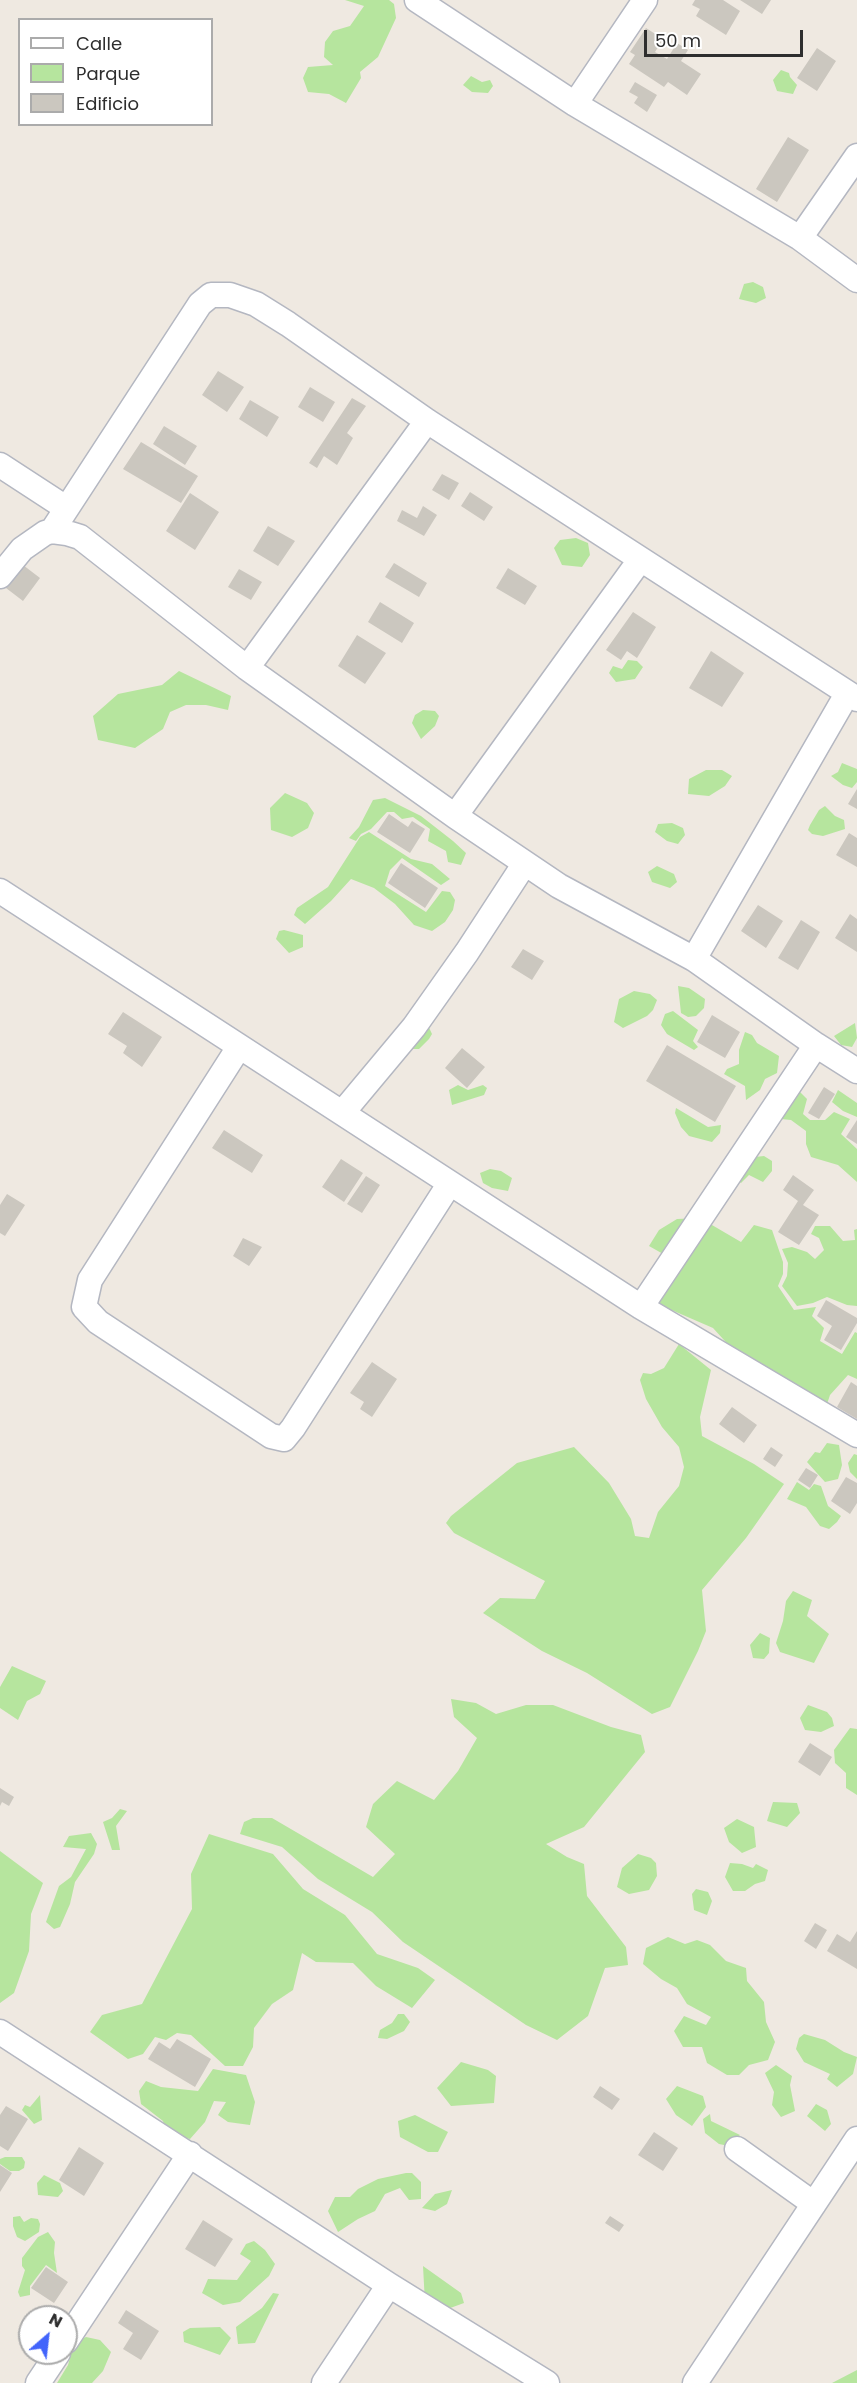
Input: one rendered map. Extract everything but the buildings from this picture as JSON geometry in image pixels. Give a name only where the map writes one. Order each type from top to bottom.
[{"type":"street","points":[[417,0],[575,104],[800,238],[857,280]]},
{"type":"street","points":[[575,104],[645,0]]},
{"type":"street","points":[[800,238],[857,156]]},
{"type":"street","points":[[0,576],[22,549],[52,531],[200,304],[211,295],[230,295],[256,304],[427,421],[852,697],[694,959]]},
{"type":"street","points":[[247,668],[427,421]]},
{"type":"street","points":[[0,465],[66,508]]},
{"type":"street","points":[[52,531],[80,537],[247,668],[455,816],[559,886],[694,959],[857,1071]]},
{"type":"street","points":[[455,816],[640,560]]},
{"type":"street","points":[[343,1112],[414,1028],[525,863]]},
{"type":"street","points":[[0,891],[641,1307],[857,1435]]},
{"type":"street","points":[[641,1307],[816,1045]]},
{"type":"street","points":[[239,1047],[90,1280],[84,1307],[98,1322],[271,1436],[284,1439],[293,1428],[450,1183]]},
{"type":"street","points":[[0,2032],[389,2285],[547,2383]]},
{"type":"street","points":[[695,2383],[857,2139]]},
{"type":"street","points":[[737,2149],[814,2204]]},
{"type":"street","points":[[78,2323],[190,2154]]},
{"type":"street","points":[[324,2383],[389,2285]]},
{"type":"street","points":[[38,2383],[50,2365]]},
{"type":"green space","points":[[345,0],[389,0],[394,4],[396,18],[378,57],[360,72],[361,78],[346,103],[329,94],[308,92],[303,78],[308,67],[333,65],[324,57],[325,42],[333,31],[350,26],[364,6]]},
{"type":"green space","points":[[781,70],[789,73],[797,85],[793,94],[777,91],[773,80]]},
{"type":"green space","points":[[471,76],[482,82],[490,80],[493,86],[488,93],[472,92],[463,85]]},
{"type":"green space","points":[[753,282],[763,287],[766,298],[756,303],[739,299],[744,284]]},
{"type":"green space","points":[[576,538],[588,543],[590,555],[582,567],[562,565],[554,548],[560,540]]},
{"type":"green space","points":[[628,660],[637,661],[643,667],[635,679],[616,682],[609,673],[613,666],[622,669]]},
{"type":"green space","points":[[179,671],[231,696],[228,710],[206,705],[186,705],[170,712],[163,729],[135,748],[98,740],[93,716],[118,694],[162,685]]},
{"type":"green space","points":[[423,710],[435,711],[439,716],[435,726],[421,739],[412,723],[415,715]]},
{"type":"green space","points":[[842,763],[857,769],[857,782],[852,788],[843,785],[831,776],[838,772]]},
{"type":"green space","points":[[706,770],[722,770],[732,776],[725,786],[709,796],[688,794],[689,779]]},
{"type":"green space","points":[[285,793],[307,803],[314,813],[308,828],[292,837],[271,830],[270,808]]},
{"type":"green space","points":[[385,798],[421,816],[453,841],[466,853],[461,865],[448,862],[446,851],[428,841],[430,829],[413,817],[402,819],[394,812],[387,812],[356,841],[349,838],[359,827],[373,800]]},
{"type":"green space","points":[[825,806],[835,816],[844,820],[845,829],[823,836],[812,834],[808,830],[810,825],[819,810]]},
{"type":"green space","points":[[672,823],[683,828],[685,835],[678,844],[667,841],[655,832],[658,824]]},
{"type":"green space","points":[[369,832],[411,859],[432,864],[450,879],[441,885],[402,858],[390,870],[385,886],[426,912],[442,891],[450,892],[455,900],[453,910],[445,922],[432,931],[414,925],[395,904],[374,888],[351,879],[305,924],[294,915],[297,908],[328,887],[360,837]]},
{"type":"green space","points":[[657,866],[674,874],[677,882],[670,888],[652,882],[648,872]]},
{"type":"green space","points":[[284,930],[303,935],[303,947],[289,953],[276,939],[279,931]]},
{"type":"green space","points":[[678,986],[689,988],[705,999],[704,1008],[696,1016],[688,1017],[681,1013]]},
{"type":"green space","points":[[634,991],[650,994],[657,1000],[653,1010],[647,1016],[623,1028],[614,1022],[619,999]]},
{"type":"green space","points":[[673,1011],[698,1030],[693,1041],[698,1047],[694,1050],[667,1034],[661,1025],[665,1014]]},
{"type":"green space","points":[[425,1019],[432,1034],[429,1039],[419,1049],[403,1049]]},
{"type":"green space","points":[[855,1023],[857,1038],[852,1047],[841,1045],[834,1036]]},
{"type":"green space","points":[[745,1032],[752,1035],[757,1043],[779,1056],[777,1073],[765,1079],[760,1090],[746,1100],[745,1086],[724,1074],[727,1069],[739,1064],[739,1050]]},
{"type":"green space","points":[[806,1074],[809,1079],[799,1091],[807,1099],[803,1114],[810,1120],[825,1120],[834,1112],[850,1119],[841,1134],[857,1149],[857,1182],[838,1165],[811,1157],[806,1144],[806,1131],[791,1120],[781,1119]]},
{"type":"green space","points":[[458,1085],[468,1090],[483,1085],[487,1088],[484,1095],[452,1105],[449,1090]]},
{"type":"green space","points":[[838,1090],[857,1103],[857,1117],[843,1111],[832,1102]]},
{"type":"green space","points":[[676,1108],[708,1127],[721,1125],[720,1133],[712,1142],[689,1136],[681,1127],[675,1113]]},
{"type":"green space","points":[[764,1156],[772,1161],[772,1171],[763,1182],[749,1175],[741,1183],[730,1175],[746,1158]]},
{"type":"green space","points":[[490,1169],[501,1171],[512,1178],[508,1191],[492,1188],[483,1183],[480,1173]]},
{"type":"green space","points":[[700,1218],[741,1242],[754,1225],[772,1230],[783,1262],[783,1274],[778,1286],[794,1310],[816,1307],[812,1316],[824,1328],[820,1341],[842,1354],[855,1332],[857,1333],[857,1379],[848,1375],[830,1395],[823,1416],[744,1362],[713,1328],[653,1302],[663,1281],[678,1275],[672,1259],[649,1246],[659,1230],[677,1219]]},
{"type":"green space","points":[[815,1226],[830,1226],[843,1241],[855,1240],[854,1230],[857,1229],[857,1306],[847,1305],[827,1297],[797,1306],[782,1286],[787,1276],[788,1263],[782,1249],[792,1247],[807,1252],[815,1259],[824,1250],[819,1238],[811,1234]]},
{"type":"green space","points":[[679,1344],[711,1370],[700,1417],[702,1436],[754,1464],[784,1484],[746,1538],[702,1590],[706,1631],[698,1651],[670,1707],[652,1714],[587,1673],[542,1651],[483,1613],[500,1598],[535,1599],[545,1581],[454,1533],[446,1523],[451,1516],[517,1463],[574,1447],[609,1483],[631,1519],[635,1536],[649,1538],[658,1512],[679,1486],[684,1467],[679,1447],[662,1427],[646,1399],[640,1380],[643,1373],[651,1374],[664,1368]]},
{"type":"green space","points":[[827,1443],[839,1445],[842,1465],[838,1479],[825,1482],[807,1462],[815,1452],[820,1453]]},
{"type":"green space","points":[[854,1454],[857,1455],[857,1479],[850,1472],[848,1463]]},
{"type":"green space","points":[[797,1482],[809,1490],[814,1484],[821,1486],[828,1506],[841,1516],[829,1529],[820,1526],[806,1507],[787,1499]]},
{"type":"green space","points":[[793,1591],[812,1600],[807,1616],[829,1634],[814,1663],[780,1652],[776,1643],[786,1601]]},
{"type":"green space","points":[[760,1633],[770,1638],[769,1653],[764,1659],[753,1658],[750,1645]]},
{"type":"green space","points":[[12,1666],[46,1681],[40,1694],[27,1701],[18,1720],[0,1708],[0,1687]]},
{"type":"green space","points":[[451,1699],[476,1703],[496,1714],[526,1705],[553,1705],[611,1727],[641,1735],[645,1752],[584,1827],[546,1844],[584,1864],[587,1896],[626,1947],[628,1965],[605,1968],[588,2016],[557,2040],[526,2025],[403,1942],[372,1912],[318,1879],[282,1847],[240,1834],[244,1822],[253,1818],[272,1818],[373,1877],[395,1854],[366,1827],[373,1804],[397,1781],[434,1800],[458,1771],[477,1738],[454,1717]]},
{"type":"green space","points":[[808,1705],[827,1712],[834,1726],[821,1732],[805,1730],[800,1718]]},
{"type":"green space","points":[[850,1728],[857,1729],[857,1795],[846,1788],[846,1773],[835,1763],[834,1750]]},
{"type":"green space","points":[[773,1802],[797,1803],[800,1813],[787,1827],[767,1821]]},
{"type":"green space","points":[[120,1809],[127,1811],[116,1826],[120,1850],[112,1850],[103,1822],[112,1818]]},
{"type":"green space","points":[[737,1819],[754,1827],[756,1847],[742,1853],[729,1842],[724,1828]]},
{"type":"green space","points":[[91,1833],[97,1844],[94,1854],[75,1882],[70,1904],[60,1927],[54,1929],[46,1922],[59,1886],[71,1877],[86,1849],[63,1847],[69,1836]]},
{"type":"green space","points":[[209,1834],[273,1854],[303,1889],[345,1915],[377,1954],[418,1968],[435,1980],[412,2008],[376,1986],[353,1963],[316,1962],[302,1953],[293,1990],[272,2004],[254,2028],[253,2047],[243,2066],[225,2066],[191,2035],[177,2033],[166,2040],[155,2037],[143,2054],[128,2059],[90,2032],[102,2015],[142,2004],[192,1909],[191,1874]]},
{"type":"green space","points":[[0,1851],[43,1883],[31,1914],[29,1951],[14,1993],[0,2003]]},
{"type":"green space","points":[[638,1854],[651,1858],[656,1863],[657,1876],[649,1890],[629,1894],[617,1887],[622,1868]]},
{"type":"green space","points":[[730,1863],[753,1868],[756,1864],[768,1870],[765,1881],[745,1891],[733,1891],[725,1877]]},
{"type":"green space","points":[[696,1889],[708,1892],[712,1901],[707,1915],[694,1910],[692,1894]]},
{"type":"green space","points":[[668,1937],[685,1944],[697,1940],[710,1945],[726,1961],[746,1968],[747,1981],[764,2002],[766,2022],[775,2042],[768,2060],[749,2065],[739,2075],[727,2075],[707,2063],[702,2047],[683,2047],[674,2031],[684,2016],[706,2025],[711,2017],[687,2004],[677,1988],[661,1979],[643,1964],[646,1948]]},
{"type":"green space","points":[[398,2014],[404,2014],[410,2022],[404,2031],[387,2039],[378,2038],[380,2030],[392,2023]]},
{"type":"green space","points":[[804,2034],[825,2040],[857,2057],[853,2074],[837,2087],[827,2079],[830,2074],[804,2062],[796,2049],[799,2038]]},
{"type":"green space","points":[[461,2062],[488,2070],[496,2076],[494,2103],[451,2106],[437,2088]]},
{"type":"green space","points":[[776,2065],[792,2076],[790,2085],[795,2111],[781,2117],[772,2105],[774,2092],[765,2073]]},
{"type":"green space","points":[[213,2069],[246,2075],[255,2102],[250,2125],[228,2122],[218,2115],[226,2102],[214,2101],[205,2122],[190,2139],[166,2132],[163,2121],[141,2104],[139,2091],[146,2081],[161,2087],[198,2091]]},
{"type":"green space","points":[[677,2086],[703,2096],[706,2107],[692,2126],[676,2115],[666,2099]]},
{"type":"green space","points":[[40,2095],[42,2120],[34,2124],[22,2110],[25,2105],[30,2107]]},
{"type":"green space","points":[[816,2104],[827,2110],[831,2124],[825,2131],[807,2116]]},
{"type":"green space","points":[[710,2114],[711,2121],[740,2135],[729,2146],[719,2144],[705,2133],[703,2119]]},
{"type":"green space","points":[[415,2115],[448,2132],[438,2152],[428,2152],[400,2137],[398,2121]]},
{"type":"green space","points":[[22,2157],[25,2162],[24,2168],[19,2171],[10,2171],[0,2164],[0,2159]]},
{"type":"green space","points":[[412,2173],[421,2182],[421,2199],[409,2200],[400,2188],[385,2194],[375,2211],[338,2232],[328,2211],[335,2197],[350,2197],[358,2189],[378,2179]]},
{"type":"green space","points":[[44,2175],[60,2183],[63,2191],[58,2197],[38,2195],[37,2183]]},
{"type":"green space","points":[[452,2190],[447,2204],[435,2211],[422,2208],[435,2194]]},
{"type":"green space","points":[[20,2216],[24,2222],[31,2218],[38,2219],[40,2224],[39,2232],[25,2241],[17,2237],[13,2226],[13,2217]]},
{"type":"green space","points":[[48,2232],[55,2242],[57,2273],[46,2265],[30,2286],[30,2295],[20,2297],[18,2292],[25,2270],[22,2266],[22,2258],[38,2237]]},
{"type":"green space","points":[[254,2241],[265,2250],[275,2264],[269,2276],[240,2302],[223,2305],[202,2293],[208,2279],[237,2280],[251,2261],[240,2254],[246,2244]]},
{"type":"green space","points":[[423,2266],[461,2293],[464,2303],[442,2311],[425,2303]]},
{"type":"green space","points":[[273,2293],[279,2294],[255,2343],[238,2344],[236,2327],[262,2308]]},
{"type":"green space","points":[[220,2327],[231,2338],[220,2355],[184,2342],[183,2332],[190,2328]]},
{"type":"green space","points":[[86,2337],[100,2340],[111,2352],[103,2371],[92,2383],[57,2383],[68,2365],[78,2365],[78,2341]]},
{"type":"green space","points":[[857,2370],[857,2383],[832,2383]]}]
